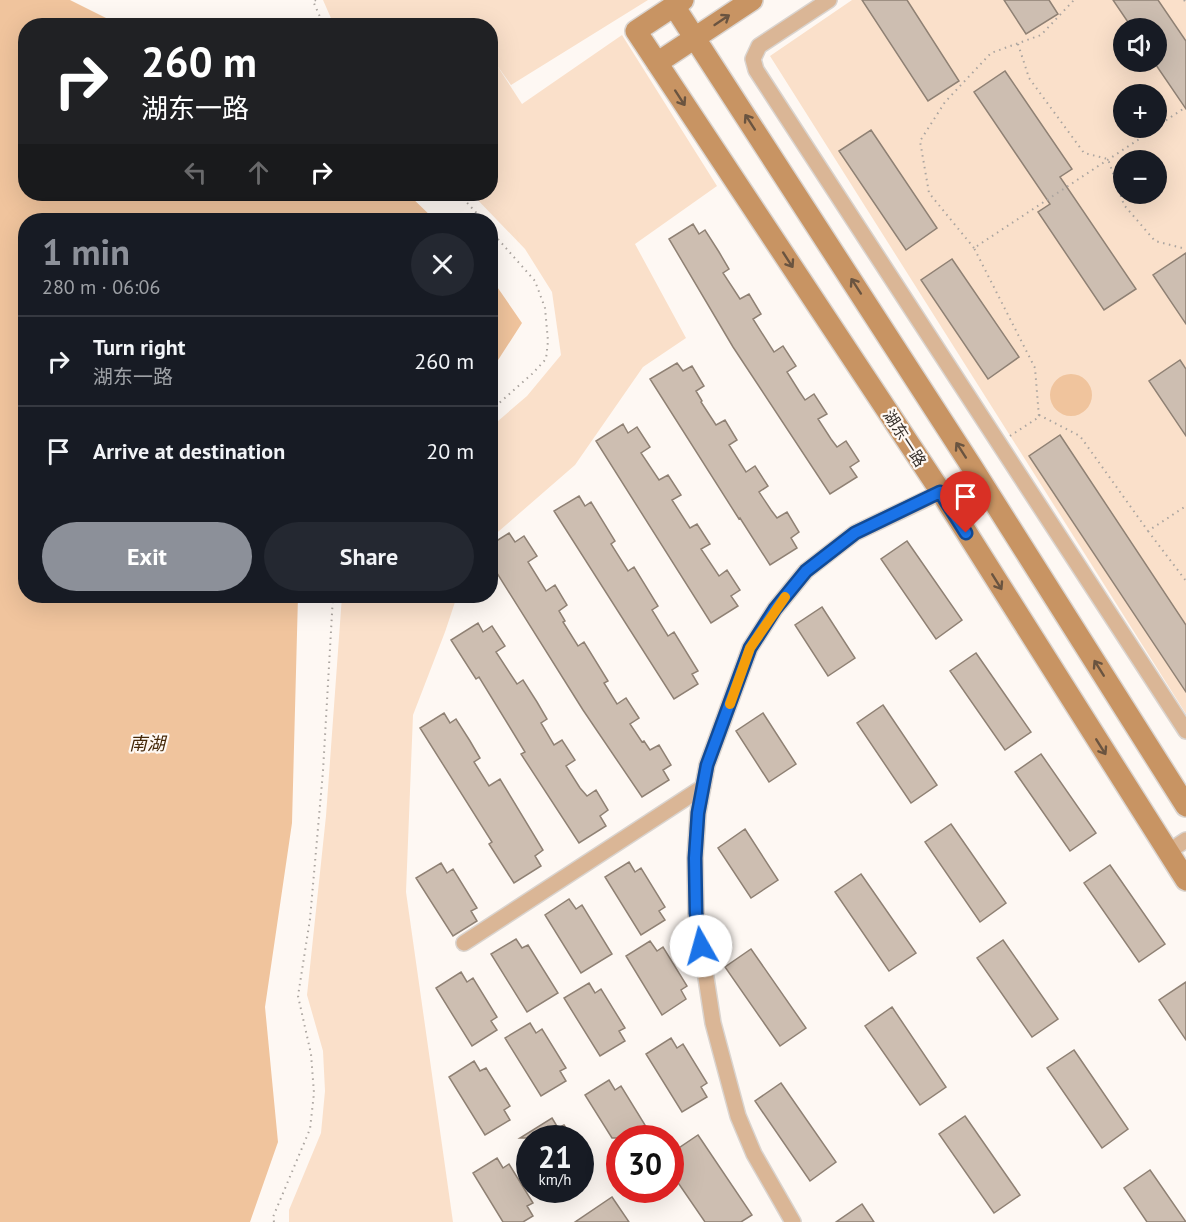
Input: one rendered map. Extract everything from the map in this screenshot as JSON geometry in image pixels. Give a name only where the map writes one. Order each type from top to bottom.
[{"type":"main road","points":[[657,63],[752,0]]},
{"type":"main road","points":[[678,3],[696,38],[972,467],[1186,806]]},
{"type":"main road","name":"湖东一路","points":[[678,3],[636,32],[940,492],[1186,880]]},
{"type":"street","points":[[829,0],[759,46],[753,59],[756,70],[1186,731]]},
{"type":"street","points":[[793,1222],[754,1154],[738,1116],[713,1023],[696,913],[695,858],[698,813],[707,765],[750,648],[781,601],[806,571],[855,533],[940,492]]},
{"type":"street","points":[[464,943],[703,787]]},
{"type":"street","points":[[1168,852],[1186,840]]},
{"type":"path","points":[[316,0],[313,1],[320,18]]},
{"type":"path","points":[[1039,415],[1035,368],[974,248],[929,193],[920,141],[945,102],[992,53],[1041,35],[1074,0]]},
{"type":"path","points":[[1018,44],[1029,78],[1084,153],[1108,159]]},
{"type":"path","points":[[1167,120],[1186,107]]},
{"type":"path","points":[[974,248],[1140,138]]},
{"type":"path","points":[[1108,159],[1124,205],[1155,241],[1186,249]]},
{"type":"path","points":[[465,201],[477,213]]},
{"type":"path","points":[[498,239],[535,280],[545,309],[548,341],[546,359],[498,404]]},
{"type":"path","points":[[1000,442],[1039,415]]},
{"type":"path","points":[[1039,415],[1080,436],[1186,581]]},
{"type":"path","points":[[1148,531],[1186,506]]},
{"type":"path","points":[[274,1222],[273,1217],[310,1129],[314,1093],[311,1054],[298,996],[311,908],[333,603]]},
{"type":"shaded area","points":[[323,0],[648,0],[511,85],[498,67],[498,18],[331,18]]},
{"type":"shaded area","points":[[852,0],[1186,0],[1186,714],[770,56]]},
{"type":"shaded area","points":[[622,35],[717,186],[635,244],[686,338],[643,367],[575,465],[498,532],[498,421],[527,396],[561,355],[552,292],[525,249],[498,221],[498,213],[490,213],[479,201],[498,201],[498,67],[522,104]]},
{"type":"shaded area","points":[[341,603],[455,603],[413,715],[406,892],[453,1222],[289,1222],[289,1210],[321,1133],[325,1091],[323,1051],[307,995],[326,816]]},
{"type":"water","name":"南湖","points":[[0,0],[70,0],[106,18],[18,18],[18,201],[415,201],[428,213],[18,213],[18,603],[298,603],[292,823],[265,1007],[278,1142],[250,1222],[0,1222]]},
{"type":"water","points":[[498,288],[522,323],[498,360]]},
{"type":"water","points":[[1071,374],[1079,375],[1086,380],[1091,387],[1091,403],[1086,410],[1079,415],[1071,416],[1063,415],[1056,410],[1051,403],[1050,395],[1051,387],[1056,380],[1063,375]]},
{"type":"building","points":[[862,0],[907,0],[959,81],[928,101]]},
{"type":"building","points":[[1004,0],[1049,0],[1058,14],[1026,34]]},
{"type":"building","points":[[1113,0],[1158,0],[1186,41],[1186,109],[1161,72],[1167,72],[1167,18],[1125,18]]},
{"type":"building","points":[[1005,71],[1072,169],[1060,177],[1136,289],[1104,310],[1038,212],[1050,204],[974,92]]},
{"type":"building","points":[[871,130],[937,228],[906,250],[839,151]]},
{"type":"building","points":[[693,224],[699,234],[705,230],[719,252],[729,269],[723,273],[740,299],[749,294],[761,314],[753,319],[774,352],[783,346],[796,366],[787,372],[805,400],[814,394],[827,414],[818,419],[831,439],[837,447],[846,441],[859,461],[850,467],[857,477],[830,494],[733,347],[669,239]]},
{"type":"building","points":[[1186,253],[1186,324],[1153,275]]},
{"type":"building","points":[[952,259],[1019,357],[988,379],[921,280]]},
{"type":"building","points":[[1180,360],[1186,369],[1186,436],[1149,381]]},
{"type":"building","points":[[677,363],[683,371],[692,366],[704,386],[696,391],[701,402],[716,425],[725,420],[737,440],[729,445],[746,472],[755,466],[768,486],[759,492],[777,518],[787,512],[799,532],[791,538],[797,548],[770,565],[650,379]]},
{"type":"building","points":[[623,424],[628,433],[637,427],[650,447],[641,453],[659,480],[668,475],[681,495],[672,500],[690,528],[697,524],[710,544],[701,549],[719,576],[727,570],[740,590],[731,596],[738,606],[711,623],[596,441]]},
{"type":"building","points":[[1060,435],[1186,625],[1186,692],[1029,456]]},
{"type":"building","points":[[579,496],[585,506],[591,502],[615,541],[611,544],[628,571],[634,567],[658,606],[652,610],[668,636],[674,632],[698,671],[692,674],[698,684],[674,699],[554,511]]},
{"type":"building","points":[[509,533],[515,542],[524,536],[537,556],[528,562],[546,591],[555,585],[567,605],[559,611],[565,621],[563,622],[578,646],[584,642],[608,681],[604,683],[617,704],[626,698],[639,718],[630,724],[642,742],[644,741],[650,750],[659,745],[671,765],[663,770],[669,780],[642,797],[583,710],[498,575],[498,540]]},
{"type":"building","points":[[907,541],[962,620],[936,639],[881,559]]},
{"type":"building","points":[[822,607],[855,658],[828,676],[795,625]]},
{"type":"building","points":[[478,623],[483,632],[492,626],[505,646],[496,652],[517,684],[523,680],[537,702],[547,719],[541,723],[554,745],[562,740],[575,760],[566,766],[580,788],[587,796],[596,790],[608,810],[600,816],[606,826],[579,843],[521,754],[525,752],[479,677],[476,679],[451,640]]},
{"type":"building","points":[[976,653],[1031,732],[1005,750],[950,671]]},
{"type":"building","points":[[883,705],[937,785],[911,803],[857,723]]},
{"type":"building","points":[[444,713],[450,723],[456,719],[470,741],[480,758],[474,762],[489,786],[500,779],[543,850],[535,856],[541,866],[514,883],[489,844],[492,842],[420,728]]},
{"type":"building","points":[[763,713],[796,764],[769,782],[736,731]]},
{"type":"building","points":[[1041,754],[1096,833],[1070,851],[1015,772]]},
{"type":"building","points":[[951,824],[1006,903],[980,922],[925,842]]},
{"type":"building","points":[[745,829],[778,880],[751,898],[718,848]]},
{"type":"building","points":[[629,862],[635,872],[641,868],[665,907],[659,911],[665,920],[641,935],[605,877]]},
{"type":"building","points":[[441,863],[447,873],[453,869],[477,908],[471,911],[477,921],[453,936],[416,878]]},
{"type":"building","points":[[1110,865],[1165,944],[1139,962],[1084,883]]},
{"type":"building","points":[[861,874],[916,953],[889,971],[835,892]]},
{"type":"building","points":[[569,899],[576,909],[582,905],[612,954],[581,973],[545,915]]},
{"type":"building","points":[[516,939],[522,948],[528,945],[558,993],[527,1012],[491,954]]},
{"type":"building","points":[[1003,940],[1058,1019],[1032,1037],[977,958]]},
{"type":"building","points":[[650,941],[657,951],[663,947],[687,986],[681,990],[686,999],[662,1015],[626,956]]},
{"type":"building","points":[[751,949],[806,1028],[780,1046],[725,967]]},
{"type":"building","points":[[461,972],[467,982],[473,978],[497,1017],[491,1021],[497,1030],[472,1046],[436,988]]},
{"type":"building","points":[[1186,982],[1186,1040],[1159,1000]]},
{"type":"building","points":[[589,983],[595,993],[601,989],[625,1028],[619,1031],[625,1041],[600,1056],[564,998]]},
{"type":"building","points":[[892,1007],[946,1087],[920,1105],[865,1026]]},
{"type":"building","points":[[530,1023],[536,1033],[542,1029],[566,1068],[560,1071],[566,1081],[541,1096],[505,1038]]},
{"type":"building","points":[[671,1038],[677,1048],[683,1044],[707,1083],[701,1087],[707,1097],[682,1112],[646,1054]]},
{"type":"building","points":[[1074,1050],[1128,1129],[1102,1148],[1047,1068]]},
{"type":"building","points":[[474,1061],[480,1071],[486,1068],[510,1106],[504,1110],[510,1120],[485,1135],[449,1077]]},
{"type":"building","points":[[609,1080],[615,1090],[621,1086],[645,1125],[606,1125],[606,1128],[585,1095]]},
{"type":"building","points":[[781,1083],[836,1162],[810,1181],[755,1101]]},
{"type":"building","points":[[965,1116],[1020,1195],[994,1213],[939,1134]]},
{"type":"building","points":[[552,1118],[556,1125],[541,1125]]},
{"type":"building","points":[[698,1135],[752,1215],[741,1222],[705,1222],[684,1191],[684,1144]]},
{"type":"building","points":[[497,1158],[503,1168],[509,1164],[516,1175],[516,1203],[533,1203],[527,1206],[533,1216],[523,1222],[503,1222],[473,1173]]},
{"type":"building","points":[[1150,1170],[1186,1222],[1147,1222],[1124,1188]]},
{"type":"building","points":[[606,1201],[606,1203],[616,1203],[629,1222],[575,1222]]},
{"type":"building","points":[[862,1204],[874,1222],[836,1222]]},
{"type":"slow traffic","points":[[730,704],[750,648],[785,597]]},
{"type":"route","points":[[701,946],[696,913],[695,858],[698,813],[707,765],[750,648],[775,609],[806,571],[855,533],[940,492],[966,533]]}]
